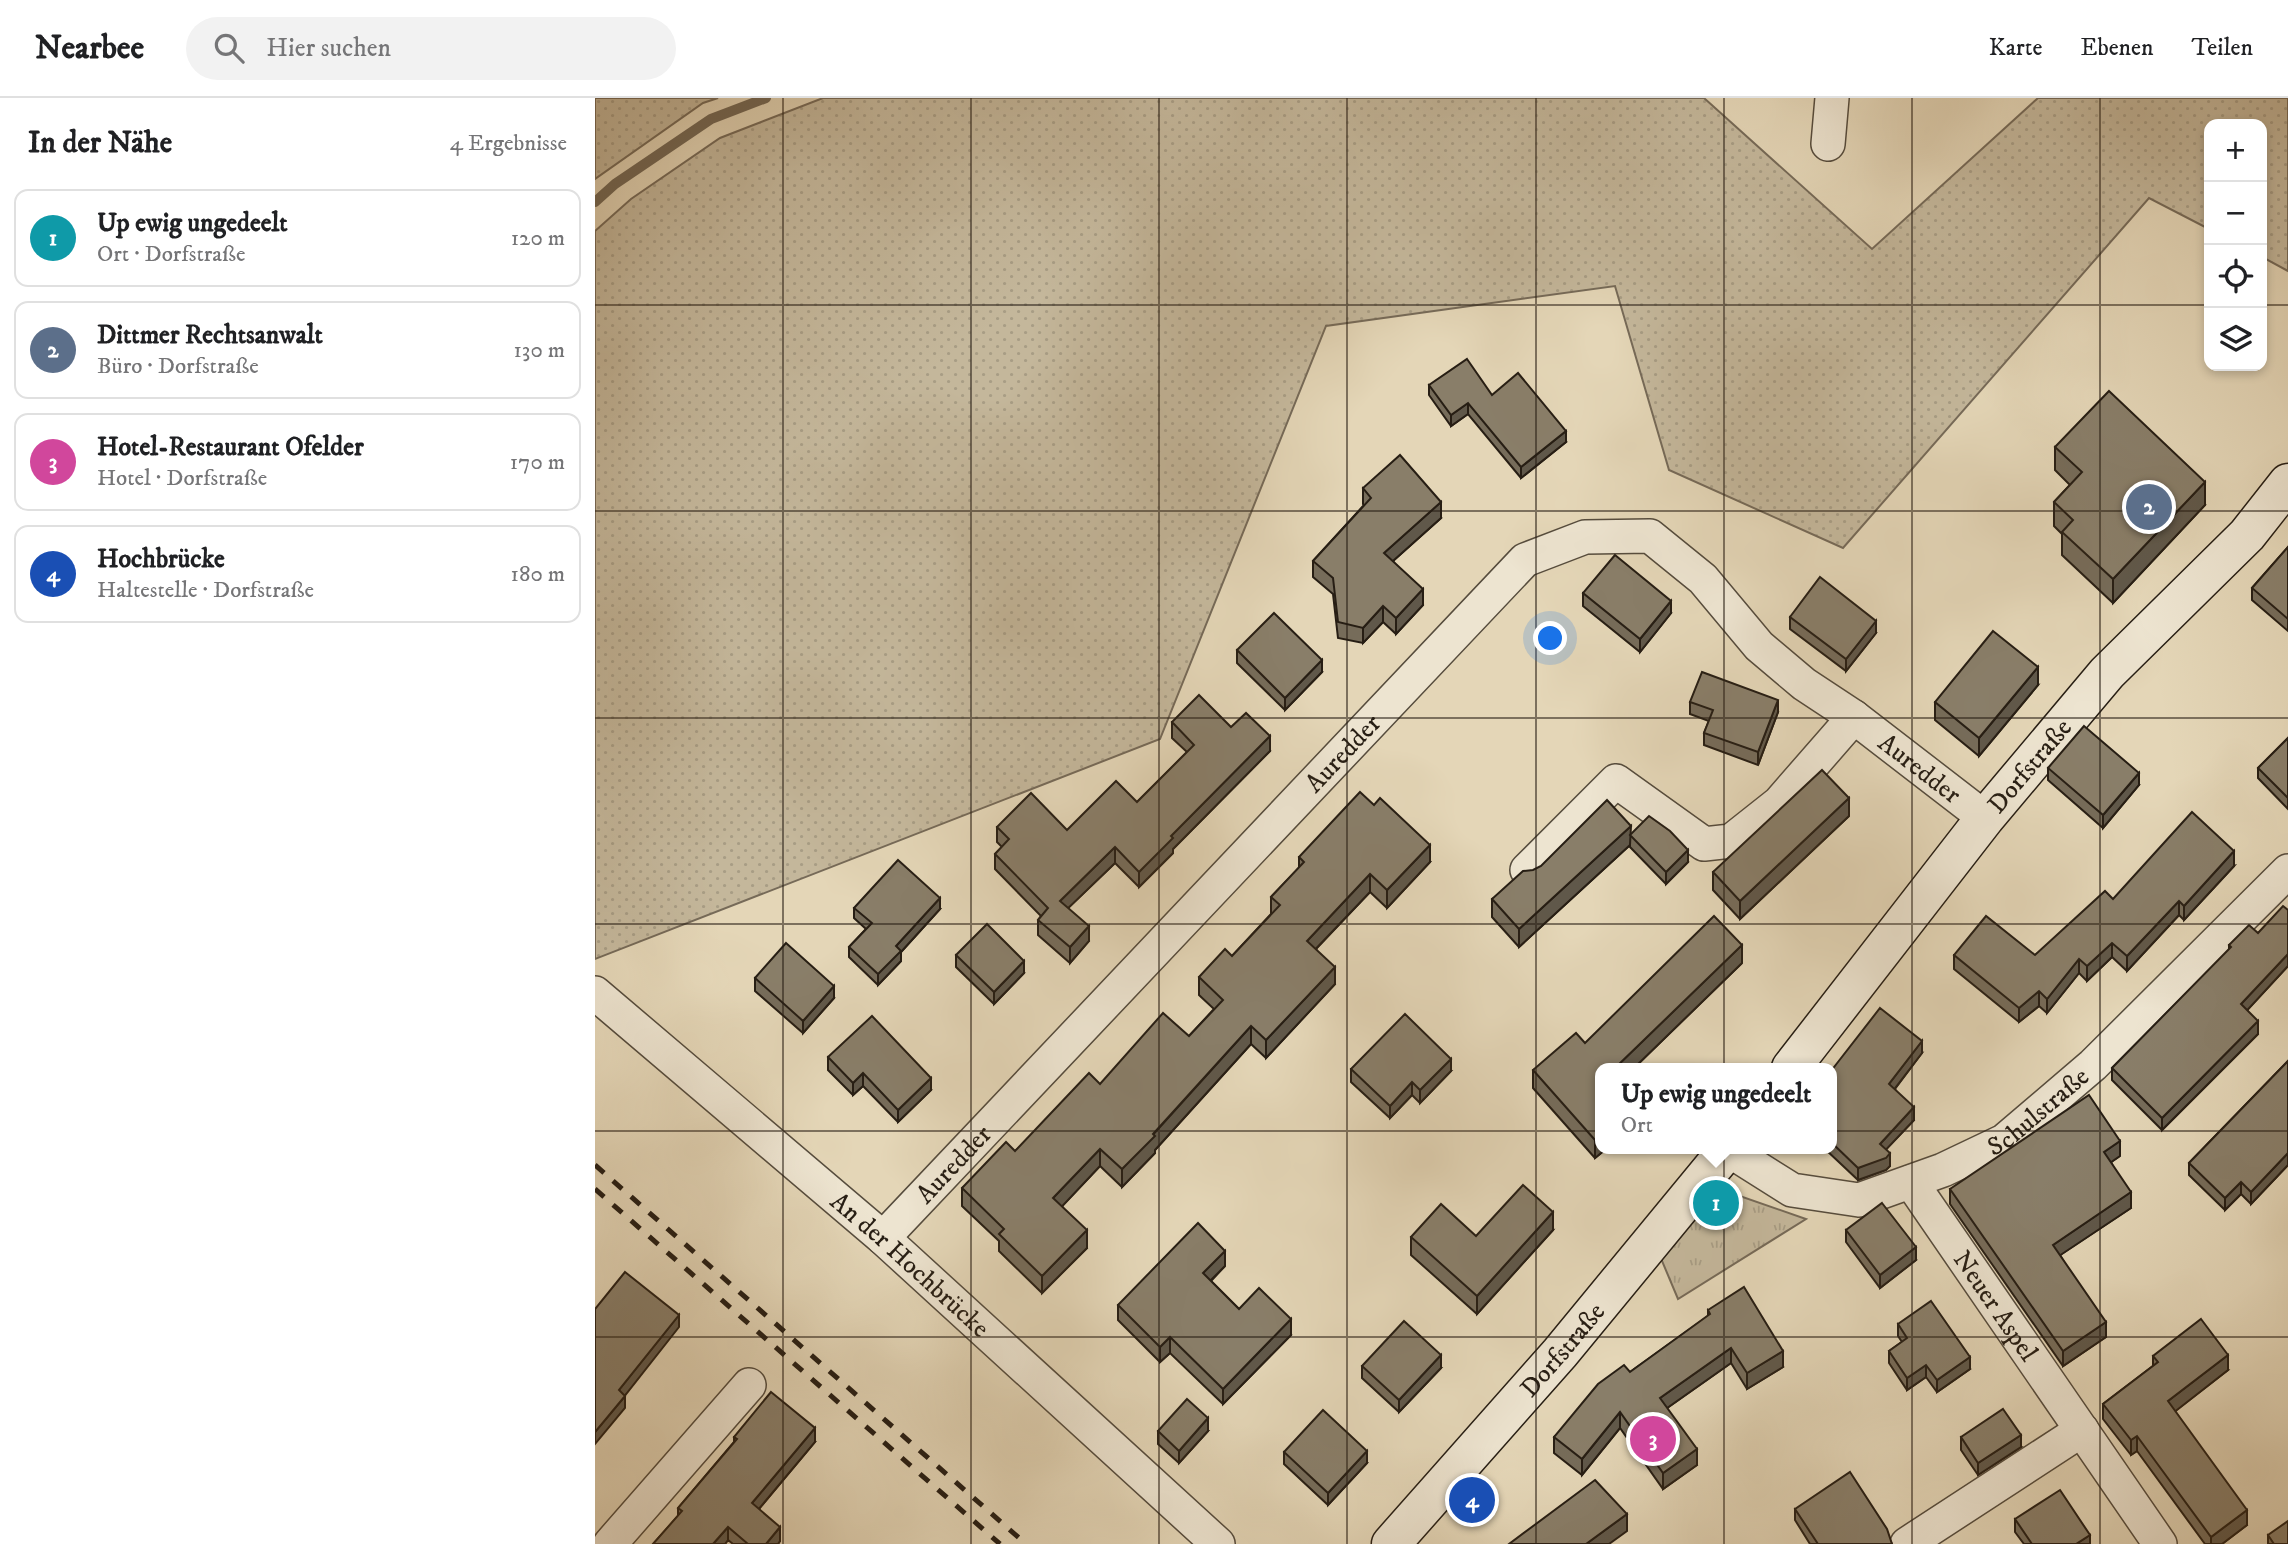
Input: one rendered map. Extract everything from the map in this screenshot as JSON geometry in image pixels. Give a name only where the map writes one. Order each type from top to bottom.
[{"type":"main road","name":"Dorfstraße","points":[[1795,1063],[1985,818],[2107,673],[2247,535],[2288,482]]},
{"type":"main road","name":"Dorfstraße","points":[[1391,1544],[1560,1353],[1724,1154]]},
{"type":"street","points":[[1828,144],[1832,98]]},
{"type":"street","name":"Auredder","points":[[883,1238],[1525,560],[1585,537],[1650,536],[1703,579],[1759,646],[1804,684],[1854,717],[1985,818]]},
{"type":"street","name":"Auredder","points":[[1527,870],[1616,781],[1704,844],[1731,841],[1779,803],[1854,717]]},
{"type":"street","name":"Schulstraße","points":[[1736,1154],[1793,1190],[1859,1200],[1943,1170],[2004,1141],[2093,1065],[2287,874]]},
{"type":"street","name":"An der Hochbrücke","points":[[601,1010],[883,1238],[1218,1544]]},
{"type":"street","name":"Neuer Aspel","points":[[1911,1182],[2160,1544]]},
{"type":"street","points":[[610,1544],[749,1385]]},
{"type":"street","points":[[1906,1544],[2082,1430]]},
{"type":"green space","points":[[595,98],[718,98],[703,103],[595,179]]},
{"type":"green space","points":[[823,98],[1704,98],[1872,249],[2038,98],[2288,98],[2288,271],[2267,260],[2267,119],[2204,119],[2204,226],[2149,198],[1843,548],[1669,470],[1615,286],[1326,326],[1160,739],[595,959],[595,231],[631,199],[720,138]]},
{"type":"green space","points":[[1711,1186],[1806,1219],[1678,1299],[1657,1249]]},
{"type":"building","points":[[1467,359],[1492,395],[1518,373],[1566,431],[1521,467],[1468,403],[1451,415],[1429,385]]},
{"type":"building","points":[[2109,391],[2205,482],[2113,579],[2062,532],[2073,520],[2054,502],[2082,472],[2055,447]]},
{"type":"building","points":[[1400,455],[1441,502],[1384,553],[1423,589],[1396,618],[1383,606],[1363,628],[1338,622],[1333,578],[1313,561],[1371,498],[1363,488]]},
{"type":"building","points":[[2288,547],[2288,619],[2252,588]]},
{"type":"building","points":[[1615,555],[1671,601],[1640,639],[1583,593]]},
{"type":"building","points":[[1820,577],[1876,621],[1846,659],[1790,617]]},
{"type":"building","points":[[1274,613],[1322,660],[1285,698],[1237,650]]},
{"type":"building","points":[[1993,631],[2038,667],[1979,738],[1935,702]]},
{"type":"building","points":[[1702,672],[1778,700],[1758,752],[1704,733],[1713,710],[1690,702]]},
{"type":"building","points":[[1199,695],[1231,727],[1246,713],[1270,736],[1139,872],[1115,847],[1060,901],[1089,926],[1070,947],[1038,920],[1048,908],[995,854],[1009,839],[997,827],[1031,793],[1067,830],[1116,781],[1137,802],[1194,745],[1172,722]]},
{"type":"building","points":[[2084,726],[2139,773],[2103,815],[2048,768]]},
{"type":"building","points":[[2288,738],[2288,798],[2258,768]]},
{"type":"building","points":[[1822,770],[1849,798],[1740,901],[1713,872]]},
{"type":"building","points":[[1360,792],[1374,805],[1380,798],[1430,845],[1387,890],[1370,874],[1307,941],[1335,967],[1266,1040],[1251,1026],[1153,1134],[1155,1136],[1122,1169],[1100,1149],[1053,1198],[1087,1230],[1042,1276],[999,1234],[1004,1229],[962,1188],[1006,1142],[1015,1151],[1089,1073],[1100,1084],[1163,1013],[1189,1036],[1223,1000],[1199,977],[1225,949],[1232,956],[1280,905],[1271,897],[1304,862],[1299,857]]},
{"type":"building","points":[[1607,800],[1631,826],[1519,929],[1492,899],[1523,871],[1541,866]]},
{"type":"building","points":[[2192,812],[2234,851],[2184,906],[2179,901],[2127,956],[2112,943],[2087,966],[2079,959],[2047,999],[2039,991],[2019,1008],[1954,955],[1986,916],[2035,955],[2105,891],[2113,899]]},
{"type":"building","points":[[1649,816],[1670,831],[1688,850],[1666,872],[1630,835]]},
{"type":"building","points":[[898,860],[940,898],[896,946],[901,951],[878,974],[849,947],[872,923],[854,908]]},
{"type":"building","points":[[2283,906],[2288,910],[2288,954],[2241,1004],[2258,1021],[2162,1118],[2112,1068],[2231,947],[2229,945],[2249,925],[2258,933]]},
{"type":"building","points":[[1714,916],[1742,945],[1620,1063],[1595,1063],[1595,1140],[1533,1070],[1576,1033],[1585,1043]]},
{"type":"building","points":[[987,924],[1024,961],[994,992],[956,955]]},
{"type":"building","points":[[786,943],[834,986],[803,1021],[755,978]]},
{"type":"building","points":[[1880,1008],[1922,1041],[1889,1084],[1914,1107],[1880,1144],[1890,1153],[1886,1158],[1858,1168],[1837,1148],[1837,1063]]},
{"type":"building","points":[[1405,1014],[1451,1059],[1420,1090],[1412,1082],[1390,1106],[1351,1069]]},
{"type":"building","points":[[872,1016],[931,1078],[898,1110],[863,1073],[853,1083],[828,1057]]},
{"type":"building","points":[[2288,1061],[2288,1153],[2251,1192],[2241,1182],[2225,1198],[2189,1163]]},
{"type":"building","points":[[2089,1095],[2120,1141],[2104,1152],[2131,1192],[2053,1245],[2106,1322],[2063,1351],[1950,1189]]},
{"type":"building","points":[[1523,1185],[1553,1212],[1477,1296],[1411,1237],[1441,1204],[1476,1236]]},
{"type":"building","points":[[1882,1203],[1916,1247],[1880,1275],[1846,1230]]},
{"type":"building","points":[[1198,1223],[1225,1251],[1203,1273],[1239,1309],[1259,1288],[1291,1319],[1223,1389],[1170,1337],[1160,1347],[1118,1305]]},
{"type":"building","points":[[625,1272],[679,1315],[619,1390],[625,1396],[595,1432],[595,1309]]},
{"type":"building","points":[[1744,1287],[1783,1351],[1747,1373],[1731,1348],[1660,1398],[1697,1449],[1663,1473],[1620,1412],[1582,1459],[1554,1437],[1598,1384],[1624,1365],[1630,1372],[1710,1314],[1708,1310]]},
{"type":"building","points":[[1931,1301],[1970,1357],[1937,1380],[1926,1365],[1907,1378],[1889,1351],[1907,1338],[1898,1324]]},
{"type":"building","points":[[2201,1319],[2228,1355],[2168,1401],[2247,1510],[2211,1537],[2137,1436],[2131,1440],[2103,1404],[2158,1362],[2153,1356]]},
{"type":"building","points":[[1404,1321],[1441,1355],[1399,1400],[1362,1366]]},
{"type":"building","points":[[771,1392],[815,1428],[752,1503],[780,1527],[766,1544],[748,1544],[728,1527],[713,1544],[653,1544],[682,1511],[678,1508],[737,1439],[734,1437]]},
{"type":"building","points":[[1187,1399],[1208,1418],[1179,1451],[1158,1431]]},
{"type":"building","points":[[2003,1409],[2021,1435],[1978,1463],[1961,1437]]},
{"type":"building","points":[[1323,1410],[1367,1451],[1328,1493],[1284,1452]]},
{"type":"building","points":[[1850,1472],[1887,1529],[1892,1544],[1818,1544],[1795,1509]]},
{"type":"building","points":[[1595,1480],[1627,1514],[1586,1544],[1509,1544]]},
{"type":"building","points":[[2060,1490],[2090,1535],[2076,1544],[2032,1544],[2015,1519]]},
{"type":"building","points":[[2288,1521],[2288,1544],[2274,1544],[2268,1535]]},
{"type":"waterway","points":[[595,202],[615,184],[711,119],[766,98]]},
{"type":"railway","points":[[595,1165],[1026,1544]]},
{"type":"railway","points":[[595,1189],[1000,1544]]},
{"type":"place","name":"Dittmer Rechtsanwalt","points":[[2149,507]]},
{"type":"place","name":"Up ewig ungedeelt","points":[[1716,1203]]},
{"type":"place","name":"Hotel-Restaurant Ofelder","points":[[1653,1439]]},
{"type":"place","name":"Hochbrücke","points":[[1472,1500]]}]
